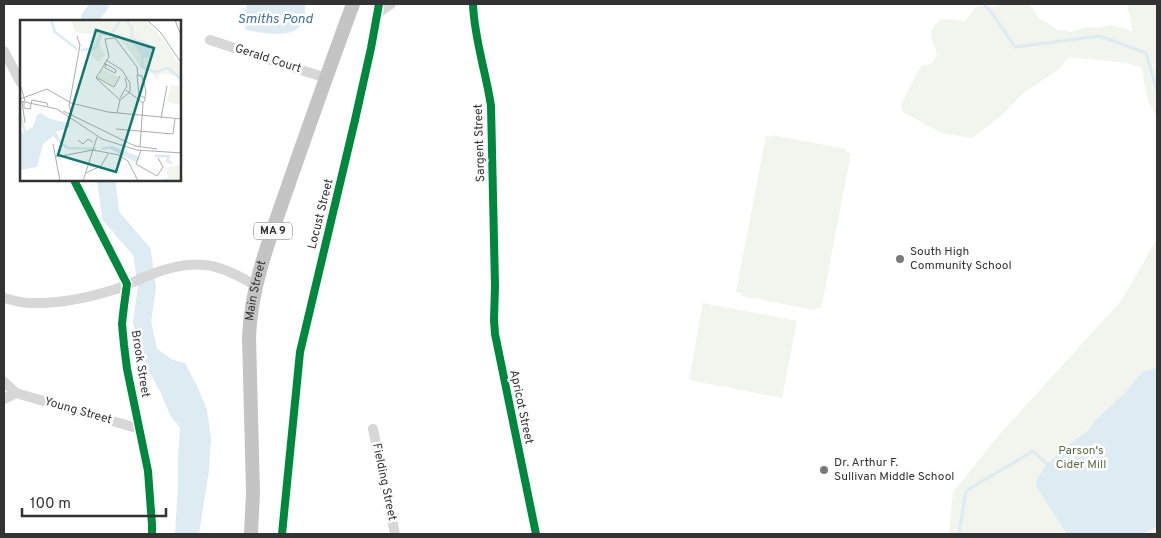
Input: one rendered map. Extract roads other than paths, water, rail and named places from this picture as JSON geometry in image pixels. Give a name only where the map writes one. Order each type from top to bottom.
[{"type":"highway","name":"Main Street","points":[[251,534],[253,492],[250,337],[256,286],[266,251],[353,4]]},
{"type":"street","points":[[379,8],[391,4]]},
{"type":"street","name":"Sargent Street","points":[[473,4],[475,27],[491,106],[495,283]]},
{"type":"street","name":"Locust Street","points":[[282,534],[297,368],[379,8]]},
{"type":"street","name":"Gerald Court","points":[[210,40],[326,78]]},
{"type":"street","points":[[4,50],[20,81]]},
{"type":"street","points":[[75,181],[132,282]]},
{"type":"street","points":[[4,298],[29,303],[62,301],[93,296],[185,264],[218,267],[256,286]]},
{"type":"street","name":"Brook Street","points":[[132,282],[122,324],[127,369],[148,471],[152,534]]},
{"type":"street","name":"Apricot Street","points":[[495,283],[494,320],[496,341],[536,534]]},
{"type":"street","name":"Young Street","points":[[4,382],[16,393],[140,429]]},
{"type":"street","points":[[4,399],[16,393]]},
{"type":"street","name":"Fielding Street","points":[[373,429],[395,534]]},
{"type":"water","name":"Smiths Pond","points":[[247,4],[305,4],[304,20],[300,27],[287,33],[270,34],[246,30],[244,23]]},
{"type":"water","points":[[149,354],[185,363],[207,410],[211,438],[209,470],[199,534],[175,534],[180,428],[170,415],[160,391],[147,368]]},
{"type":"water","points":[[1157,368],[1156,527],[1142,534],[1067,534],[1036,486],[1037,479],[1047,464],[1088,431],[1095,421],[1126,392],[1142,372]]},
{"type":"waterway","points":[[90,20],[100,4]]},
{"type":"waterway","points":[[984,4],[1015,47],[1100,36],[1146,53],[1157,91]]},
{"type":"waterway","points":[[106,181],[111,216],[142,252],[147,287],[142,322],[149,354],[167,367]]},
{"type":"waterway","points":[[959,534],[966,491],[1033,451],[1047,464],[1051,463]]},
{"type":"place","name":"South High Community School","points":[[900,259]]},
{"type":"place","name":"Dr. Arthur F. Sullivan Middle School","points":[[824,470]]},
{"type":"park label","name":"Parson's Cider Mill","points":[[1081,458]]}]
